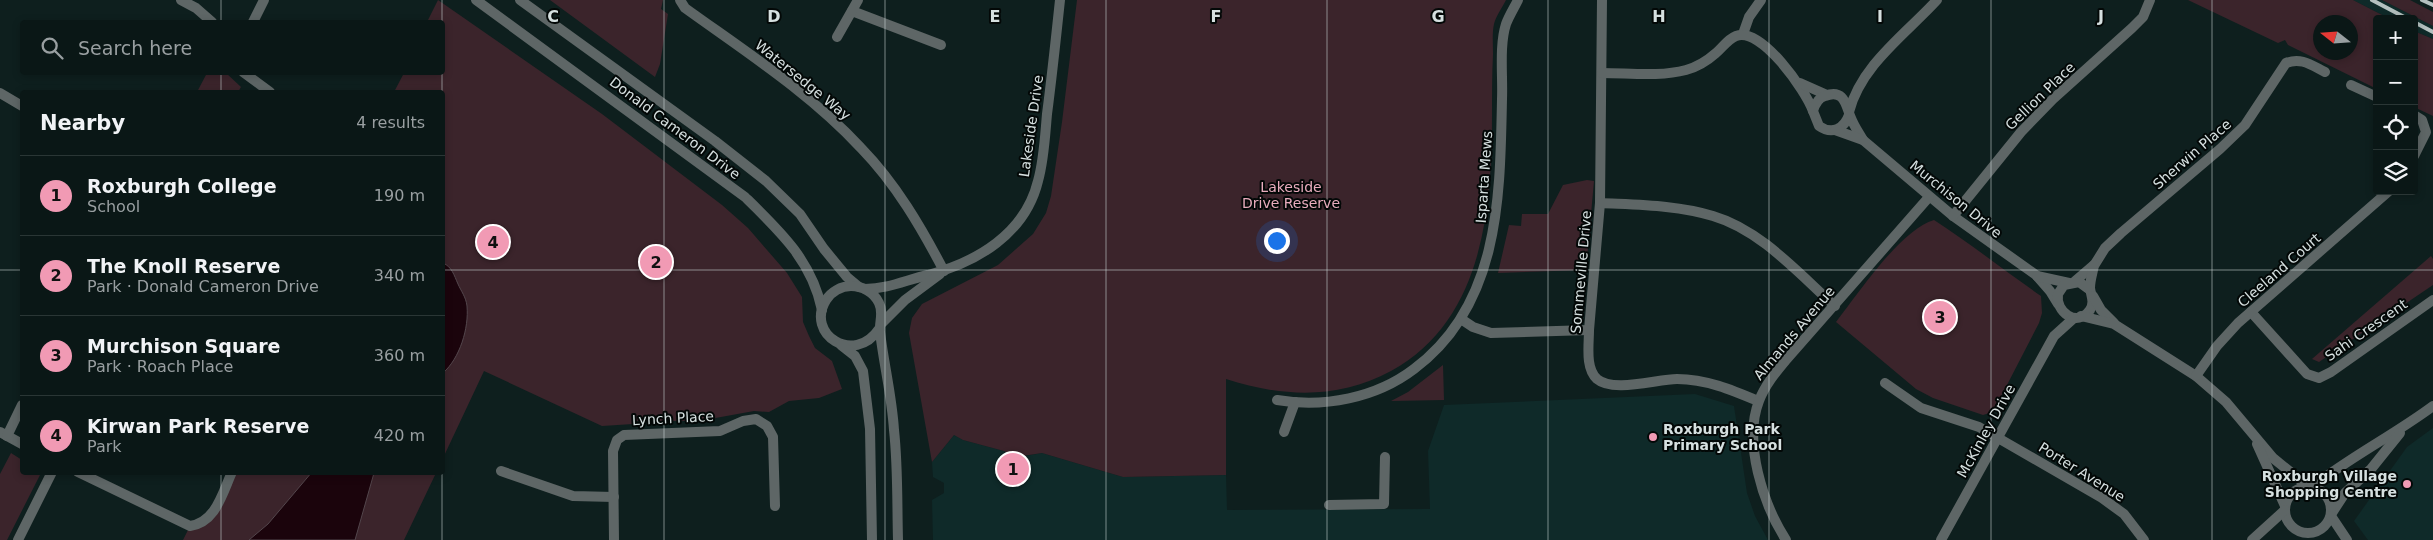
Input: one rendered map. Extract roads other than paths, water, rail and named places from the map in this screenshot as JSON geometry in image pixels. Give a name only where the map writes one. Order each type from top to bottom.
[{"type":"street","points":[[181,0],[196,8],[210,20]]},
{"type":"street","points":[[253,20],[264,0]]},
{"type":"street","name":"Donald Cameron Drive","points":[[476,0],[745,197],[778,229],[805,263],[818,292],[822,310]]},
{"type":"street","name":"Donald Cameron Drive","points":[[520,0],[715,140],[766,182],[800,214],[824,249],[847,277],[862,288]]},
{"type":"street","name":"Watersedge Way","points":[[680,0],[685,8],[791,85],[828,115],[862,148],[909,209],[944,270]]},
{"type":"street","points":[[837,37],[858,0]]},
{"type":"street","name":"Lakeside Drive","points":[[862,288],[879,289],[899,285],[944,270],[980,255],[997,244],[1011,231],[1034,194],[1042,166],[1060,0]]},
{"type":"street","name":"Isparta Mews","points":[[1278,400],[1321,403],[1345,400],[1388,385],[1424,362],[1448,337],[1461,319],[1481,281],[1496,224],[1500,177],[1504,31],[1518,0]]},
{"type":"street","name":"Sommeville Drive","points":[[1602,0],[1600,203],[1589,330],[1592,371],[1603,382],[1629,384],[1675,379],[1692,380],[1719,385],[1758,401]]},
{"type":"street","points":[[1743,34],[1749,17],[1761,0]]},
{"type":"street","points":[[1602,73],[1662,73],[1686,70],[1707,60],[1732,38],[1743,34],[1761,43],[1799,83],[1819,126],[1824,129],[1835,130],[1844,125],[1853,97],[1865,77],[1894,42],[1937,0]]},
{"type":"street","name":"Gellion Place","points":[[1952,216],[2021,132],[2053,99],[2143,17],[2150,0]]},
{"type":"street","points":[[852,10],[941,45]]},
{"type":"street","name":"Sherwin Place","points":[[2072,282],[2095,264],[2105,248],[2121,233],[2245,126],[2286,63],[2295,59],[2325,72]]},
{"type":"street","points":[[248,75],[267,90]]},
{"type":"street","points":[[1813,111],[1818,101],[1829,95],[1844,91],[1865,77]]},
{"type":"street","points":[[1799,83],[1829,95],[1841,97],[1846,101],[1849,114]]},
{"type":"street","points":[[2351,85],[2373,95]]},
{"type":"street","points":[[0,93],[20,105]]},
{"type":"street","name":"Murchison Drive","points":[[1849,114],[1862,140]]},
{"type":"street","points":[[2418,118],[2422,120],[2429,136],[2418,151]]},
{"type":"street","name":"Murchison Drive","points":[[1835,130],[1862,140],[1952,216],[2036,275],[2050,291],[2058,306]]},
{"type":"street","name":"Cleeland Court","points":[[2196,376],[2217,346],[2251,312],[2384,195]]},
{"type":"street","name":"Almands Avenue","points":[[1786,540],[1767,503],[1758,474],[1753,434],[1758,401],[1773,376],[1929,197]]},
{"type":"street","points":[[1600,203],[1684,208],[1715,216],[1744,229],[1768,247],[1835,306]]},
{"type":"street","name":"Sherwin Place","points":[[2092,293],[2095,264]]},
{"type":"street","name":"Lakeside Drive","points":[[880,326],[905,300],[944,270]]},
{"type":"street","name":"Murchison Drive","points":[[2036,275],[2072,282]]},
{"type":"street","points":[[2114,324],[2066,315],[2058,306],[2058,294],[2072,282],[2083,284],[2092,293],[2101,310],[2114,324],[2196,376],[2226,402],[2273,458],[2311,487],[2319,489],[2329,499],[2331,515],[2347,540]]},
{"type":"street","points":[[872,540],[870,429],[863,371],[855,356],[832,340],[825,331],[821,321],[825,301],[840,288],[862,288],[879,303],[880,326],[894,430],[898,540]]},
{"type":"street","points":[[2078,317],[2090,311],[2092,293]]},
{"type":"street","name":"Sahi Crescent","points":[[2251,312],[2307,374],[2319,378],[2331,372],[2433,300]]},
{"type":"street","name":"McKinley Drive","points":[[1941,540],[2054,336],[2058,306]]},
{"type":"street","name":"McKinley Drive","points":[[2054,336],[2078,317]]},
{"type":"street","points":[[1461,319],[1474,327],[1491,333],[1589,330]]},
{"type":"street","points":[[841,345],[859,346],[867,343],[880,326]]},
{"type":"street","name":"Porter Avenue","points":[[1885,383],[1921,408],[1961,420],[1998,437],[2102,498],[2124,514],[2144,540]]},
{"type":"street","points":[[1284,432],[1295,402]]},
{"type":"street","points":[[2252,540],[2285,508],[2288,500],[2296,490],[2311,487],[2332,471],[2405,426],[2433,406]]},
{"type":"street","points":[[20,408],[3,434],[20,443]]},
{"type":"street","name":"Lynch Place","points":[[614,497],[613,451],[617,440],[624,435],[632,433],[698,433],[720,430],[743,421],[756,419],[767,426],[773,437],[774,506]]},
{"type":"street","points":[[2295,540],[2313,536],[2327,524],[2345,493],[2370,469],[2405,426]]},
{"type":"street","points":[[2252,434],[2285,508],[2290,524],[2295,529],[2313,536]]},
{"type":"street","points":[[1329,505],[1384,504],[1385,457]]},
{"type":"street","points":[[500,471],[573,496],[614,497],[614,540]]},
{"type":"street","points":[[18,540],[50,475]]},
{"type":"street","points":[[84,475],[190,526],[201,524],[211,517],[231,475]]},
{"type":"railway","points":[[2372,0],[2400,15]]},
{"type":"railway","points":[[2422,0],[2433,5]]},
{"type":"railway","points":[[2418,24],[2433,32]]},
{"type":"place","name":"Kirwan Park Reserve","points":[[493,242]]},
{"type":"place","name":"The Knoll Reserve","points":[[656,262]]},
{"type":"place","name":"Murchison Square","points":[[1940,317]]},
{"type":"place","name":"Roxburgh Park Primary School","points":[[1653,437]]},
{"type":"place","name":"Roxburgh College","points":[[1013,469]]},
{"type":"place","name":"Roxburgh Village Shopping Centre","points":[[2407,484]]},
{"type":"park label","name":"Lakeside Drive Reserve","points":[[1291,196]]}]
